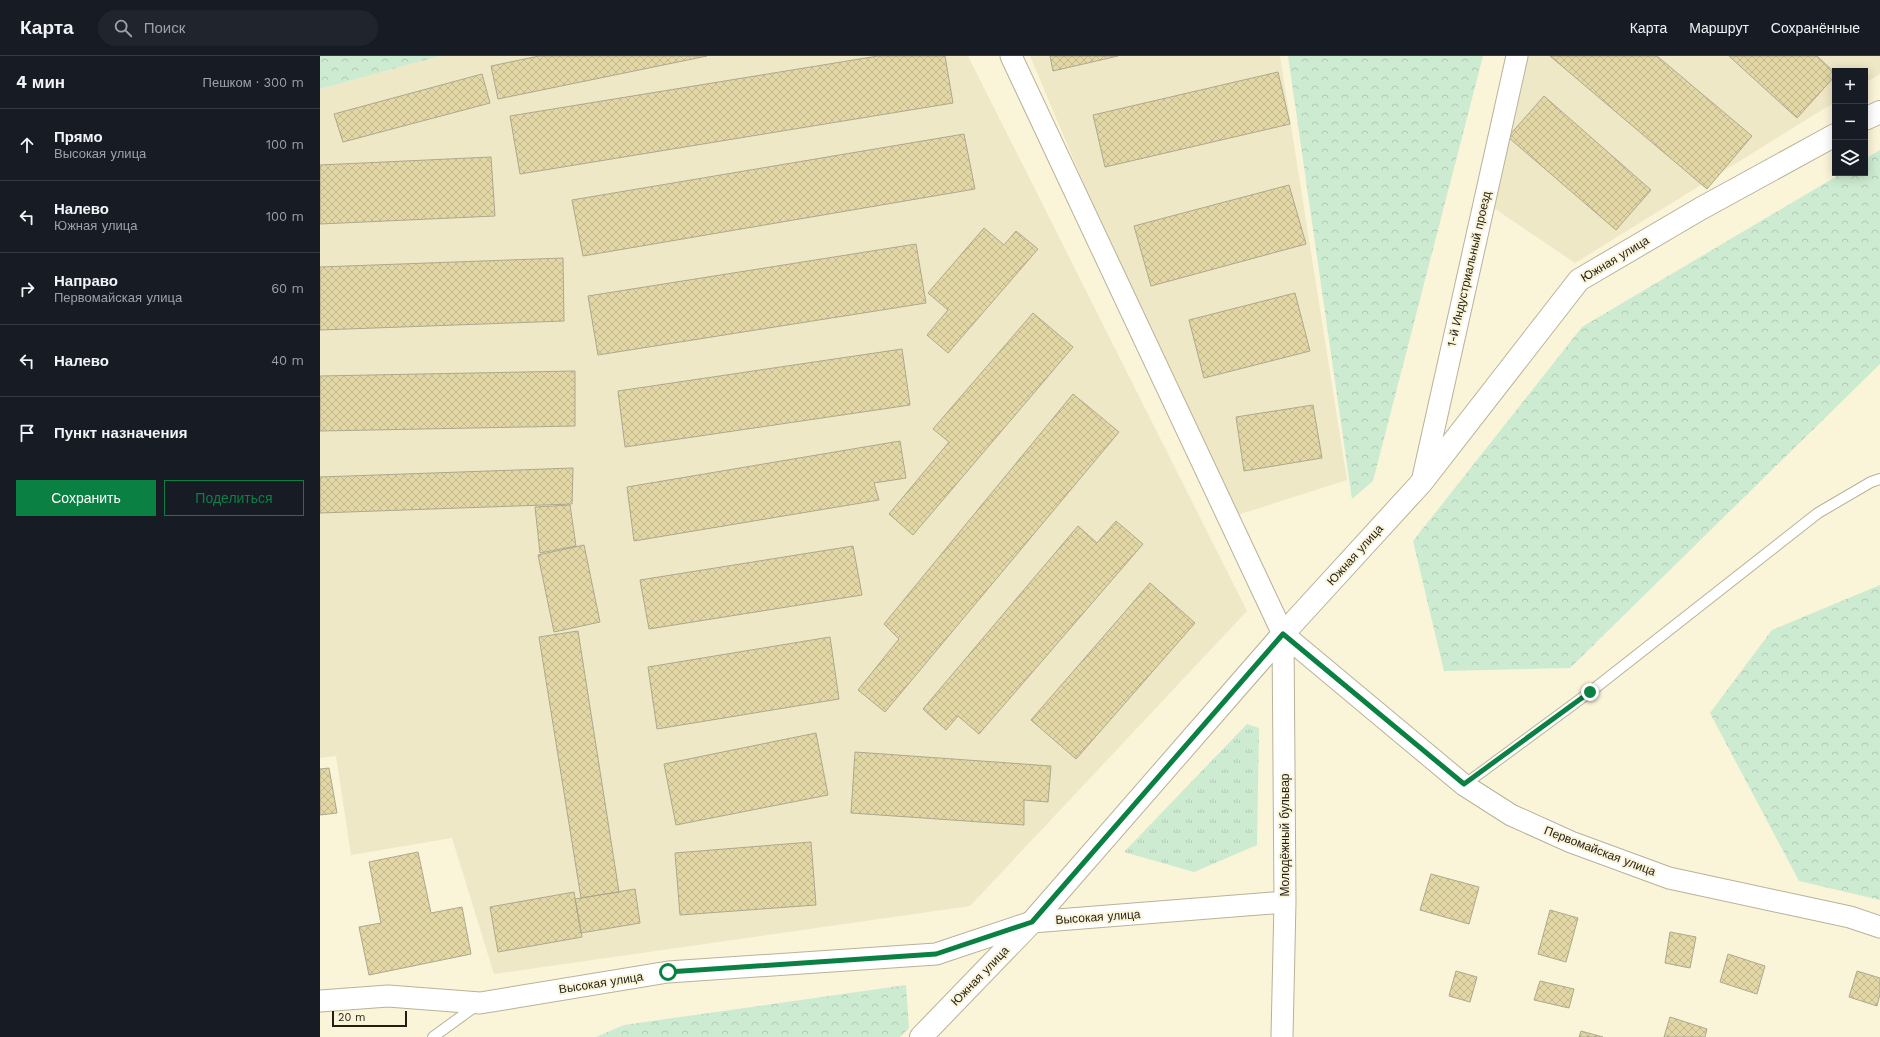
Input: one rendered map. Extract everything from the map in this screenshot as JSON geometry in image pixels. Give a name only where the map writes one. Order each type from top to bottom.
[{"type":"street","points":[[1011,56],[1283,634]]},
{"type":"street","name":"1-й Индустриальный проезд","points":[[1422,482],[1517,56]]},
{"type":"street","points":[[1868,118],[1880,112]]},
{"type":"street","name":"Южная улица","points":[[921,1037],[1032,922],[1283,634],[1422,482],[1579,280],[1700,209],[1832,137]]},
{"type":"street","name":"Первомайская улица","points":[[1283,634],[1464,784],[1511,815],[1570,842],[1669,878],[1850,917],[1880,927]]},
{"type":"street","name":"Молодёжный бульвар","points":[[1282,1037],[1285,902],[1283,634]]},
{"type":"street","name":"Высокая улица","points":[[320,1001],[388,996],[480,1002],[668,972],[936,954],[1032,922],[1285,902]]},
{"type":"lane","points":[[1464,784],[1590,692],[1818,513],[1871,482],[1880,479]]},
{"type":"lane","points":[[433,1037],[480,1002]]},
{"type":"shaded area","points":[[440,56],[968,56],[1247,611],[970,906],[494,974],[452,838],[351,855],[336,756],[320,758],[320,89]]},
{"type":"shaded area","points":[[1030,56],[1280,56],[1347,480],[1225,519]]},
{"type":"shaded area","points":[[1522,56],[1880,56],[1880,74],[1868,81],[1868,68],[1832,68],[1832,104],[1575,263],[1485,202]]},
{"type":"green space","points":[[320,56],[440,56],[320,89]]},
{"type":"green space","points":[[1288,56],[1483,56],[1373,481],[1352,499]]},
{"type":"green space","points":[[1880,150],[1880,364],[1570,668],[1444,671],[1413,541],[1582,327],[1837,176],[1868,176],[1868,157]]},
{"type":"green space","points":[[1880,585],[1880,900],[1799,881],[1710,713],[1772,630]]},
{"type":"green space","points":[[1247,724],[1259,728],[1257,845],[1194,872],[1124,852]]},
{"type":"green space","points":[[906,985],[909,1028],[900,1037],[596,1037],[624,1025]]},
{"type":"building","points":[[539,56],[707,56],[498,99],[491,66]]},
{"type":"building","points":[[878,56],[945,56],[953,103],[520,174],[510,116]]},
{"type":"building","points":[[1050,56],[1118,56],[1053,71]]},
{"type":"building","points":[[1550,56],[1657,56],[1752,136],[1707,189]]},
{"type":"building","points":[[1729,56],[1817,56],[1832,70],[1832,79],[1797,118]]},
{"type":"building","points":[[1278,72],[1290,124],[1105,167],[1093,115]]},
{"type":"building","points":[[482,74],[490,103],[343,142],[334,114]]},
{"type":"building","points":[[1544,96],[1651,190],[1616,230],[1508,137]]},
{"type":"building","points":[[964,134],[975,189],[583,256],[572,200]]},
{"type":"building","points":[[491,157],[495,216],[320,224],[320,165]]},
{"type":"building","points":[[1289,185],[1306,244],[1151,286],[1134,226]]},
{"type":"building","points":[[984,228],[1004,245],[1016,231],[1038,249],[948,353],[927,335],[948,310],[928,293]]},
{"type":"building","points":[[916,244],[926,303],[598,355],[588,296]]},
{"type":"building","points":[[563,258],[564,321],[320,330],[320,267]]},
{"type":"building","points":[[1295,293],[1310,351],[1204,378],[1189,320]]},
{"type":"building","points":[[1033,313],[1073,347],[913,535],[889,514],[949,442],[933,429]]},
{"type":"building","points":[[902,349],[910,405],[625,447],[618,391]]},
{"type":"building","points":[[575,371],[575,426],[320,431],[320,376]]},
{"type":"building","points":[[1073,394],[1119,432],[885,712],[858,690],[899,639],[884,624]]},
{"type":"building","points":[[1313,405],[1322,458],[1244,471],[1236,417]]},
{"type":"building","points":[[900,441],[906,478],[874,483],[879,500],[634,541],[627,487]]},
{"type":"building","points":[[573,468],[572,504],[320,513],[320,477]]},
{"type":"building","points":[[570,505],[576,546],[540,553],[535,507]]},
{"type":"building","points":[[1116,521],[1143,544],[979,734],[958,716],[946,730],[923,709],[1078,526],[1097,543]]},
{"type":"building","points":[[584,545],[600,622],[554,632],[538,555]]},
{"type":"building","points":[[853,546],[862,595],[649,629],[640,580]]},
{"type":"building","points":[[1150,583],[1195,623],[1076,759],[1031,720]]},
{"type":"building","points":[[578,631],[619,892],[581,898],[539,637]]},
{"type":"building","points":[[830,637],[839,699],[657,729],[648,667]]},
{"type":"building","points":[[816,733],[828,795],[676,825],[664,764]]},
{"type":"building","points":[[855,752],[1051,766],[1048,802],[1024,800],[1024,825],[851,813]]},
{"type":"building","points":[[329,768],[337,813],[320,815],[320,769]]},
{"type":"building","points":[[811,842],[816,905],[680,915],[675,853]]},
{"type":"building","points":[[418,852],[431,913],[462,907],[471,954],[369,975],[359,927],[381,923],[369,862]]},
{"type":"building","points":[[1431,874],[1479,887],[1469,924],[1420,910]]},
{"type":"building","points":[[635,889],[640,923],[581,933],[575,899]]},
{"type":"building","points":[[574,892],[582,937],[498,952],[490,907]]},
{"type":"building","points":[[1550,910],[1578,918],[1566,962],[1538,954]]},
{"type":"building","points":[[1670,932],[1696,937],[1690,968],[1665,963]]},
{"type":"building","points":[[1728,954],[1765,966],[1757,994],[1720,982]]},
{"type":"building","points":[[1456,971],[1477,977],[1470,1002],[1449,996]]},
{"type":"building","points":[[1857,971],[1880,978],[1880,994],[1877,1006],[1849,997]]},
{"type":"building","points":[[1540,981],[1574,989],[1569,1008],[1534,1000]]},
{"type":"building","points":[[1670,1017],[1707,1029],[1705,1037],[1664,1037]]},
{"type":"building","points":[[1581,1031],[1603,1037],[1579,1037]]},
{"type":"route","points":[[668,972],[936,954],[1032,922],[1283,634],[1464,784],[1590,692]]}]
